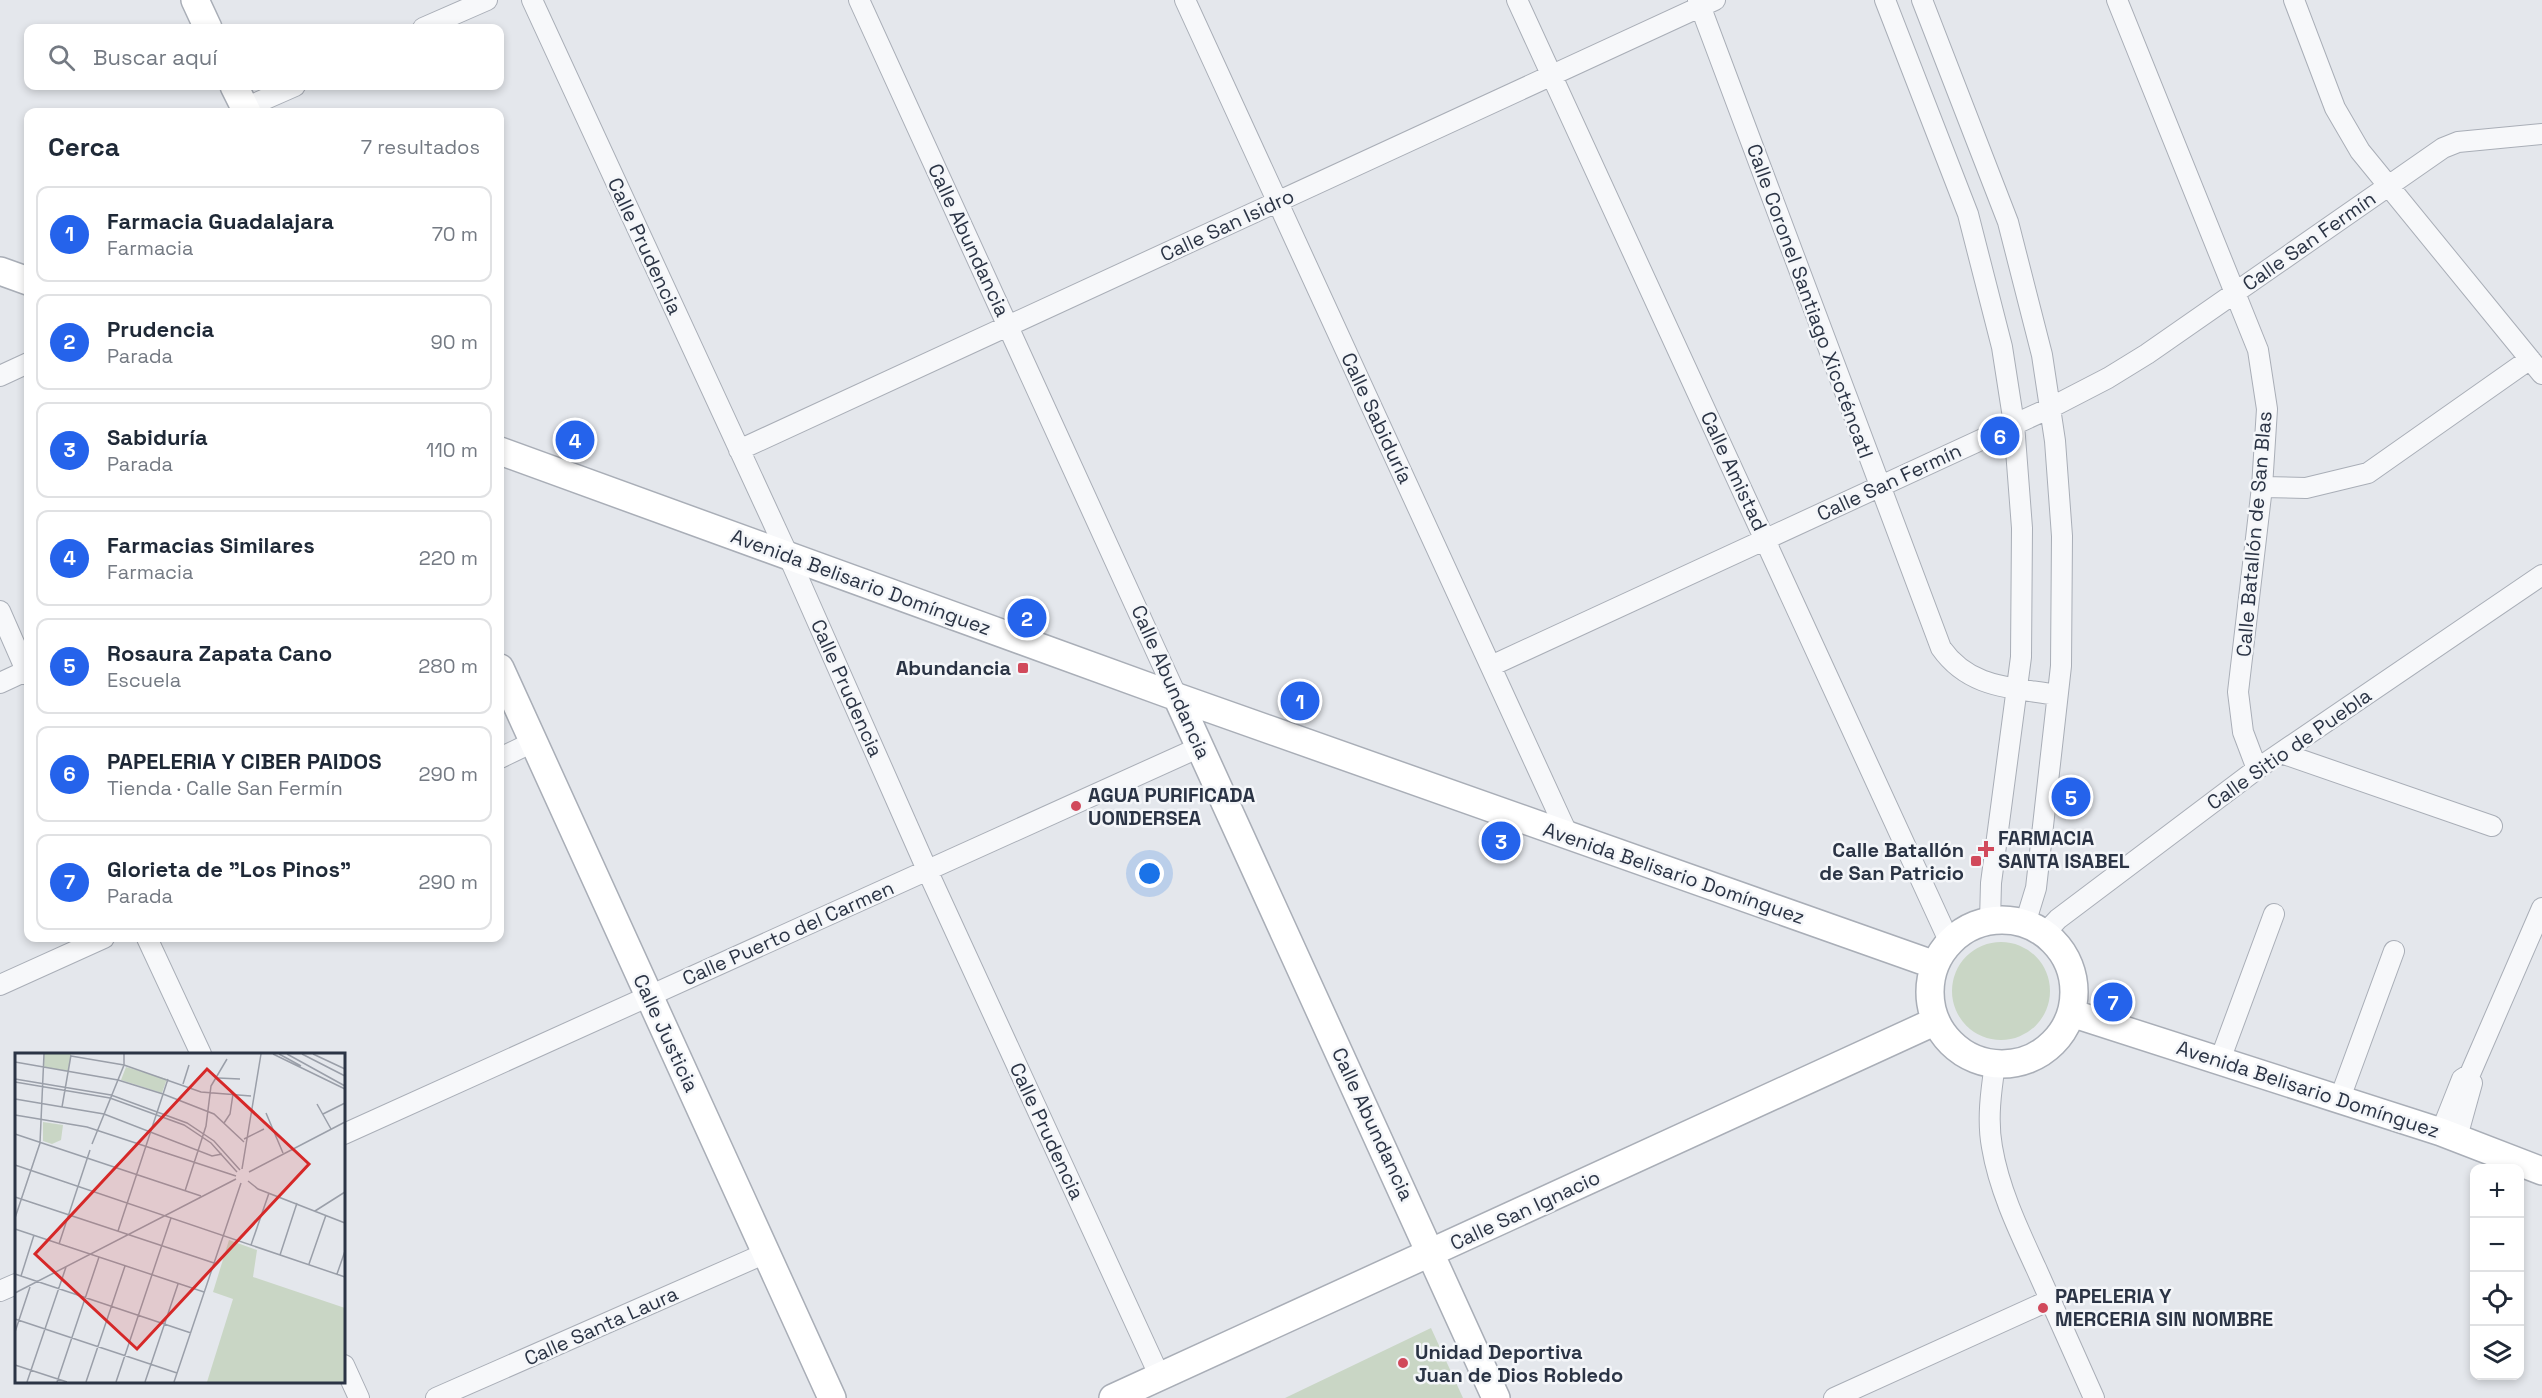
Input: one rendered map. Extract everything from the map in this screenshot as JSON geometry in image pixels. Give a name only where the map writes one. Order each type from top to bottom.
[{"type":"street","points":[[195,0],[206,24]]},
{"type":"street","points":[[432,24],[487,0]]},
{"type":"street","name":"Calle Prudencia","points":[[532,0],[788,555],[928,872],[1160,1377]]},
{"type":"street","name":"Calle Abundancia","points":[[859,0],[1496,1398]]},
{"type":"street","name":"Calle Sabiduría","points":[[1185,0],[1568,836]]},
{"type":"street","name":"Calle Amistad","points":[[1517,0],[1950,943]]},
{"type":"street","points":[[1885,0],[1968,214],[2002,347],[2014,424],[2022,528],[2021,657],[1991,883],[1990,921]]},
{"type":"street","points":[[1922,0],[2008,222],[2042,355],[2050,408],[2062,536],[2061,666],[2036,888],[2034,929]]},
{"type":"street","name":"Calle Batallón de San Blas","points":[[2117,0],[2258,350],[2264,382],[2267,409],[2262,487],[2238,692],[2243,732],[2257,769]]},
{"type":"street","points":[[2262,487],[2306,488],[2368,473],[2536,367],[2360,151],[2334,108],[2294,0]]},
{"type":"street","name":"Calle San Isidro","points":[[739,450],[1552,75],[1705,2]]},
{"type":"street","name":"Calle Coronel Santiago Xicoténcatl","points":[[1705,2],[1879,487],[1941,648],[1950,660],[1972,678],[1985,683],[2057,694]]},
{"type":"street","points":[[242,102],[282,90]]},
{"type":"street","name":"Calle San Fermín","points":[[1491,666],[2050,408],[2108,378],[2235,294],[2443,148],[2458,142],[2542,134]]},
{"type":"street","points":[[0,271],[24,280]]},
{"type":"street","points":[[0,376],[24,365]]},
{"type":"street","name":"Avenida Belisario Domínguez","points":[[504,452],[1177,697],[1935,965]]},
{"type":"street","name":"Calle Sitio de Puebla","points":[[2034,929],[2058,919],[2257,769],[2542,575]]},
{"type":"street","points":[[0,611],[24,663]]},
{"type":"street","points":[[0,683],[24,674]]},
{"type":"street","name":"Calle Justicia","points":[[504,677],[832,1398]]},
{"type":"street","points":[[504,756],[533,742]]},
{"type":"street","name":"Calle Puerto del Carmen","points":[[345,1134],[648,995],[928,872],[1200,747]]},
{"type":"street","points":[[2280,753],[2492,825]]},
{"type":"street","points":[[2449,1135],[2462,1079],[2470,1074],[2542,908]]},
{"type":"street","points":[[2220,1060],[2274,914]]},
{"type":"street","points":[[1990,921],[2008,921],[2034,929],[2058,947],[2068,963],[2073,982],[2072,1013],[2058,1039],[2040,1054],[2018,1063],[1995,1064],[1971,1057],[1951,1042],[1936,1021],[1931,993],[1935,965],[1950,943],[1962,933],[1990,921]]},
{"type":"street","points":[[0,985],[95,942]]},
{"type":"street","points":[[149,942],[201,1053]]},
{"type":"street","points":[[2340,1098],[2394,951]]},
{"type":"street","name":"Avenida Belisario Domínguez","points":[[2072,1013],[2340,1098],[2449,1135],[2542,1171]]},
{"type":"street","name":"Calle San Ignacio","points":[[1113,1398],[1936,1021]]},
{"type":"street","points":[[1995,1064],[1991,1092],[1992,1146],[2006,1196],[2094,1398]]},
{"type":"street","name":"Calle Santa Laura","points":[[436,1398],[766,1253]]},
{"type":"street","points":[[0,1291],[15,1284]]},
{"type":"street","points":[[1834,1398],[2050,1300]]},
{"type":"street","points":[[345,1367],[358,1398]]},
{"type":"green space","points":[[2001,942],[2020,945],[2036,956],[2047,972],[2050,991],[2047,1010],[2036,1026],[2020,1037],[2001,1040],[1982,1037],[1966,1026],[1955,1010],[1952,991],[1955,972],[1966,956],[1982,945]]},
{"type":"green space","name":"Unidad Deportiva Juan de Dios Robledo","points":[[1431,1328],[1463,1398],[1285,1398]]},
{"type":"place","name":"PAPELERIA Y CIBER PAIDOS","points":[[2000,436]]},
{"type":"place","name":"Farmacias Similares","points":[[575,440]]},
{"type":"place","name":"Prudencia","points":[[1027,618]]},
{"type":"place","name":"Abundancia","points":[[1023,668]]},
{"type":"place","name":"Farmacia Guadalajara","points":[[1300,701]]},
{"type":"place","name":"Rosaura Zapata Cano","points":[[2071,797]]},
{"type":"place","name":"AGUA PURIFICADA UONDERSEA","points":[[1076,806]]},
{"type":"place","name":"Sabiduría","points":[[1501,841]]},
{"type":"place","name":"FARMACIA SANTA ISABEL","points":[[1986,849]]},
{"type":"place","name":"Calle Batallón de San Patricio","points":[[1976,861]]},
{"type":"place","name":"Glorieta de \"Los Pinos\"","points":[[2113,1002]]},
{"type":"place","name":"PAPELERIA Y MERCERIA SIN NOMBRE","points":[[2043,1308]]},
{"type":"place","name":"Unidad Deportiva Juan de Dios Robledo","points":[[1403,1363]]}]
